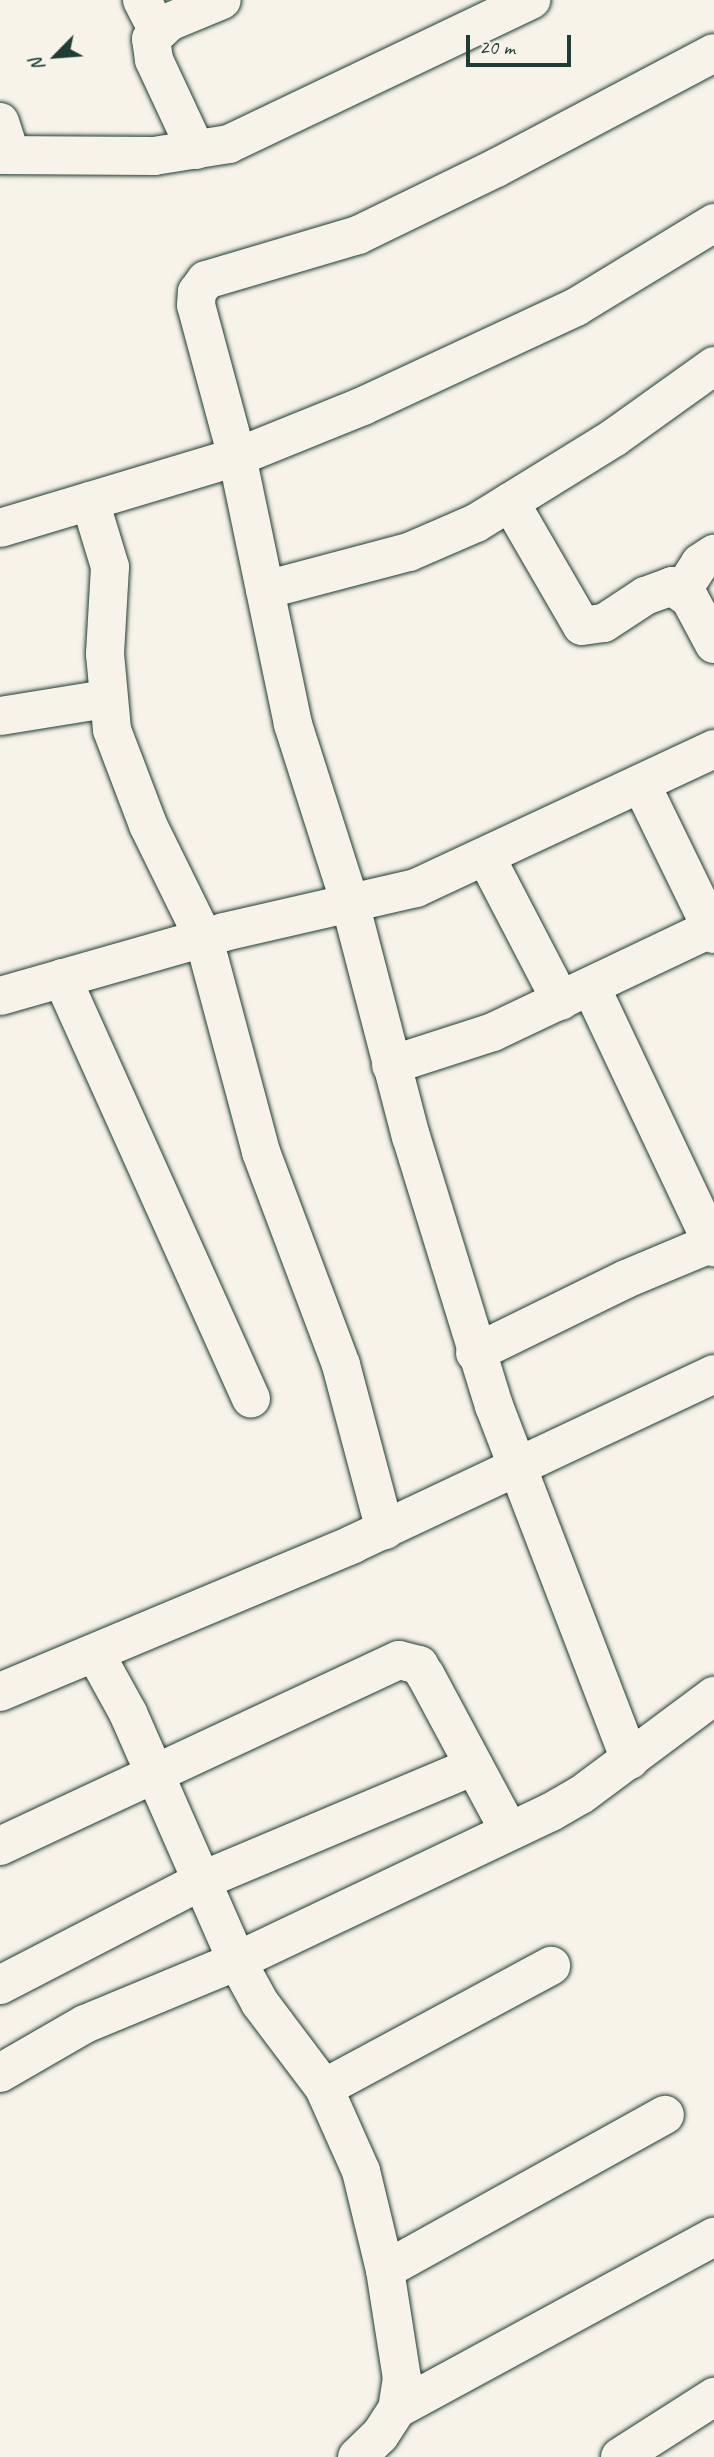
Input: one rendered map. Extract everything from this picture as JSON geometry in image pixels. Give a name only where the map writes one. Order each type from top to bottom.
[{"type":"street","points":[[196,150],[150,50],[149,15],[222,0]]},
{"type":"street","points":[[3,143],[154,156],[196,150],[259,132],[531,0]]},
{"type":"street","points":[[630,1760],[475,1353],[391,1065],[351,903],[293,724],[237,457],[196,305],[197,292],[206,280],[358,235],[496,168],[714,53]]},
{"type":"street","points":[[0,528],[237,457],[363,406],[576,307],[714,223]]},
{"type":"street","points":[[265,590],[410,552],[476,523],[615,437],[714,366]]},
{"type":"street","points":[[90,501],[110,567],[106,699],[112,730],[144,814],[204,939],[261,1152],[341,1365],[385,1530]]},
{"type":"street","points":[[510,502],[582,626],[604,623],[659,588],[672,586],[682,591],[714,644]]},
{"type":"street","points":[[682,591],[700,563],[714,554]]},
{"type":"street","points":[[0,716],[106,699]]},
{"type":"street","points":[[0,996],[204,939],[416,888],[486,859],[714,749]]},
{"type":"street","points":[[391,1065],[493,1032],[713,930],[641,784]]},
{"type":"street","points":[[475,1353],[615,1284],[713,1245],[576,994],[486,859]]},
{"type":"street","points":[[62,978],[251,1398]]},
{"type":"street","points":[[0,1692],[96,1654],[385,1530],[518,1470],[714,1374]]},
{"type":"street","points":[[96,1654],[153,1771],[237,1961],[260,2003],[324,2088],[361,2171],[385,2270],[399,2343],[402,2378],[397,2409],[380,2435],[357,2457]]},
{"type":"street","points":[[0,1846],[153,1771],[399,1660],[419,1665],[509,1831]]},
{"type":"street","points":[[0,2073],[85,2024],[237,1961],[581,1796],[714,1696]]},
{"type":"street","points":[[0,1986],[203,1880],[474,1766]]},
{"type":"street","points":[[324,2088],[551,1966]]},
{"type":"street","points":[[385,2270],[665,2115]]},
{"type":"street","points":[[397,2409],[714,2237]]},
{"type":"street","points":[[620,2457],[714,2396]]}]
